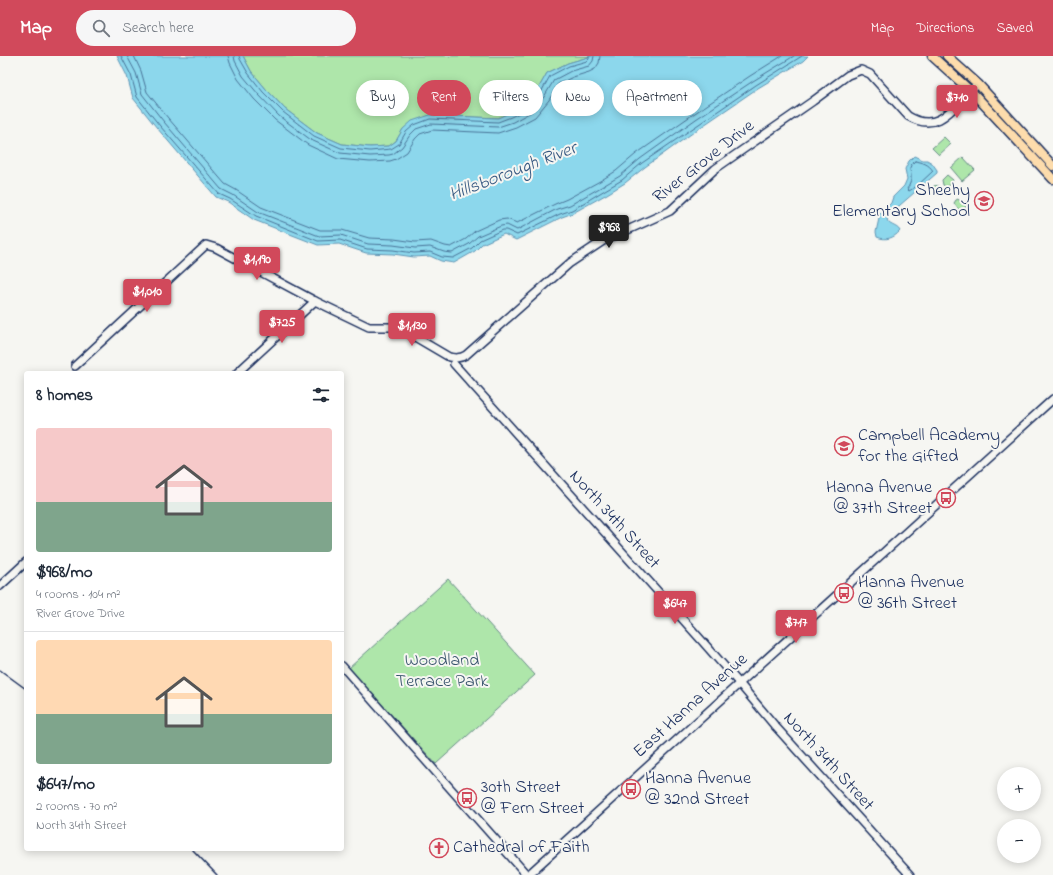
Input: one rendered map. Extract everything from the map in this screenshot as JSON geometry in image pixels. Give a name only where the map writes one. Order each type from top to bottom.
[{"type":"main road","points":[[932,56],[970,91],[1053,179]]},
{"type":"main road","points":[[947,56],[978,84],[1053,166]]},
{"type":"street","name":"River Grove Drive","points":[[75,366],[206,246],[216,248],[315,301],[369,327],[398,327],[449,357],[461,358],[466,356],[570,263],[603,241],[670,211],[715,169],[848,75],[861,70],[870,74],[908,116],[924,122],[937,121],[947,115],[978,84]]},
{"type":"street","points":[[239,371],[315,301]]},
{"type":"street","name":"North 34th Street","points":[[454,364],[739,683],[775,726],[910,875]]},
{"type":"street","name":"East Hanna Avenue","points":[[527,875],[1053,399]]},
{"type":"street","points":[[0,586],[24,564]]},
{"type":"street","points":[[344,668],[527,875]]},
{"type":"green space","points":[[243,56],[592,56],[568,63],[547,73],[543,80],[479,80],[479,116],[502,116],[498,118],[453,116],[471,116],[471,80],[417,80],[417,116],[428,116],[403,129],[396,141],[389,146],[370,147],[342,144],[317,133],[285,109],[251,71]]},
{"type":"green space","points":[[944,137],[951,144],[939,155],[932,148]]},
{"type":"green space","points":[[963,157],[975,170],[962,181],[951,168]]},
{"type":"green space","points":[[947,175],[953,180],[950,185],[946,187],[943,185],[942,180]]},
{"type":"green space","points":[[936,185],[941,190],[936,195],[931,190]]},
{"type":"green space","points":[[958,199],[966,206],[965,209],[958,209],[954,203]]},
{"type":"green space","name":"Woodland Terrace Park","points":[[448,579],[535,675],[436,764],[349,668]]},
{"type":"water","name":"Hillsborough River","points":[[117,56],[243,56],[251,71],[285,109],[317,133],[342,144],[370,147],[389,146],[396,141],[403,129],[412,121],[427,116],[498,118],[502,116],[543,116],[543,80],[547,73],[568,63],[592,56],[808,56],[803,61],[758,88],[701,127],[625,183],[607,194],[573,213],[516,240],[504,234],[482,244],[475,251],[454,263],[441,261],[430,256],[414,257],[393,254],[366,253],[339,244],[318,245],[254,220],[228,202],[216,197],[133,98],[127,76]]},
{"type":"water","points":[[914,156],[932,163],[937,170],[937,173],[892,212],[887,219],[889,223],[900,231],[890,238],[884,239],[877,237],[876,232],[880,214],[904,186],[907,179],[905,169],[909,161]]},
{"type":"railway","points":[[0,670],[24,688]]},
{"type":"railway","points":[[194,851],[217,875]]},
{"type":"place","name":"Sheehy Elementary School","points":[[984,201]]},
{"type":"place","name":"Campbell Academy for the Gifted","points":[[844,446]]},
{"type":"place","name":"Hanna Avenue @ 37th Street","points":[[946,498]]},
{"type":"place","name":"Hanna Avenue @ 36th Street","points":[[844,593]]},
{"type":"place","name":"Hanna Avenue @ 32nd Street","points":[[631,789]]},
{"type":"place","name":"30th Street @ Fern Street","points":[[467,798]]},
{"type":"place","name":"Cathedral of Faith","points":[[439,848]]}]
